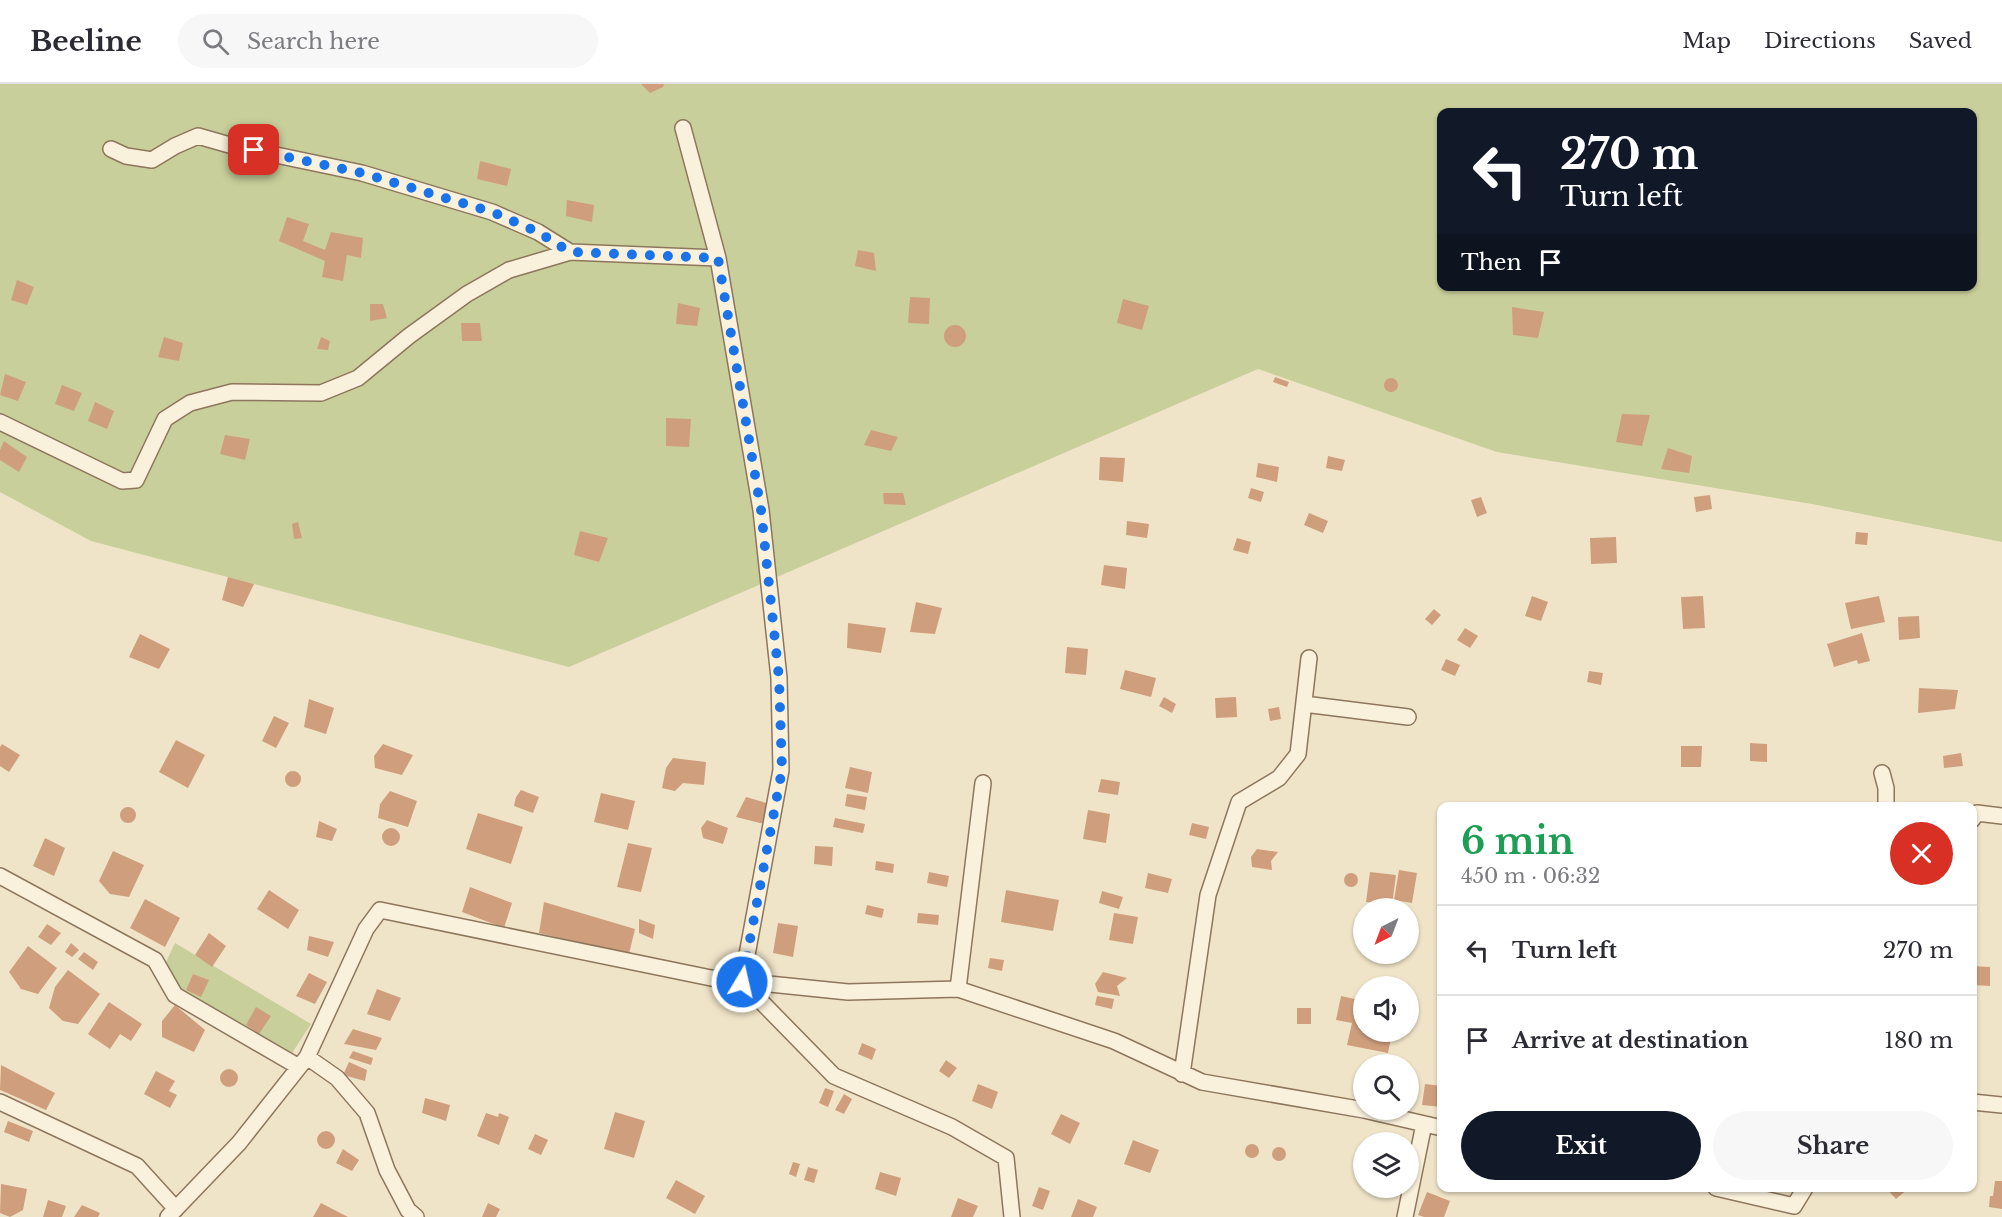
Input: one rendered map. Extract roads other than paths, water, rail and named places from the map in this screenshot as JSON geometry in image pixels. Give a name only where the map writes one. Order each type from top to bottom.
[{"type":"street","points":[[683,128],[718,258],[761,510],[779,678],[782,770],[742,982]]},
{"type":"street","points":[[111,149],[126,156],[152,160],[198,135],[233,146],[362,173],[492,212],[538,232],[570,252]]},
{"type":"street","points":[[0,422],[112,477],[122,481],[136,480],[165,419],[190,403],[232,392],[321,393],[358,378],[409,336],[467,294],[509,270],[570,252],[718,258]]},
{"type":"street","points":[[1182,1074],[1208,895],[1239,802],[1279,778],[1298,754],[1309,658]]},
{"type":"street","points":[[1304,704],[1408,717]]},
{"type":"street","points":[[1881,773],[1886,788],[1887,802]]},
{"type":"street","points":[[958,989],[983,783]]},
{"type":"street","points":[[1977,813],[2002,816]]},
{"type":"street","points":[[0,876],[155,960],[175,995],[337,1078],[367,1113],[387,1170],[408,1210],[416,1217]]},
{"type":"street","points":[[0,1102],[137,1166],[172,1213],[239,1143],[303,1062],[366,929],[380,910],[711,978],[848,992],[958,989],[1114,1041],[1202,1082],[1353,1108]]},
{"type":"street","points":[[742,982],[834,1076],[952,1127],[1006,1158],[1012,1217]]},
{"type":"street","points":[[1977,1102],[2002,1105]]},
{"type":"street","points":[[1407,1120],[1437,1127]]},
{"type":"street","points":[[1405,1217],[1424,1124]]},
{"type":"street","points":[[1729,1192],[1792,1212],[1803,1192]]}]
